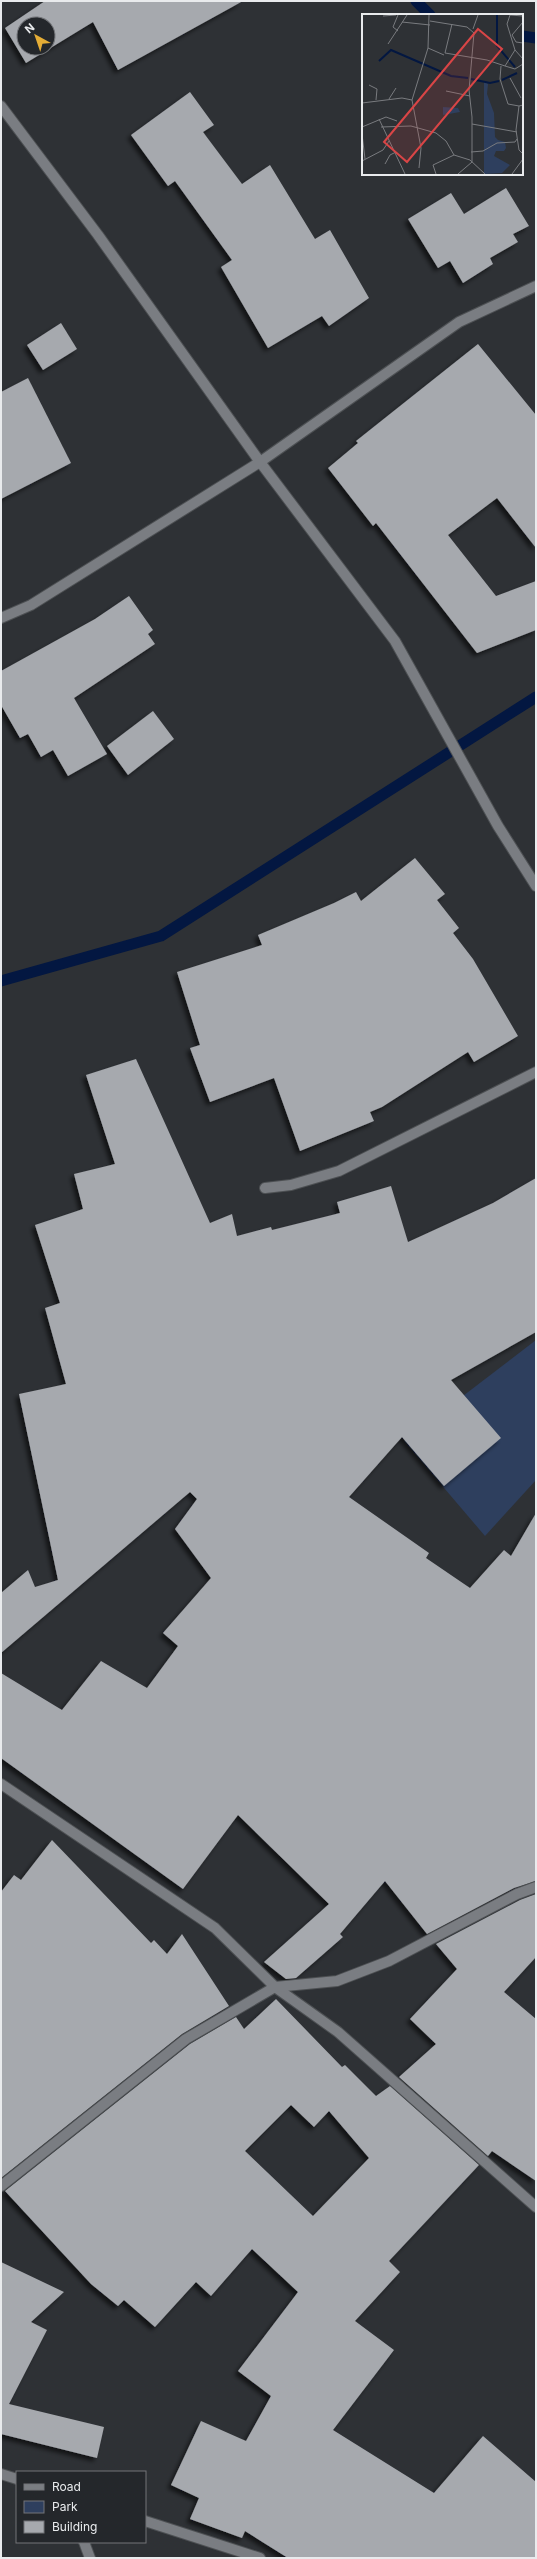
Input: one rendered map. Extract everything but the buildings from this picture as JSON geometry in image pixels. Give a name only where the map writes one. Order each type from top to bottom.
[{"type":"street","points":[[1,106],[98,235],[260,462],[395,641],[498,826],[536,886]]},
{"type":"street","points":[[1,618],[31,605],[260,462],[459,322],[536,286]]},
{"type":"street","points":[[265,1188],[291,1185],[339,1171],[536,1072]]},
{"type":"street","points":[[1,1784],[215,1928],[275,1986],[338,2032],[536,2207]]},
{"type":"street","points":[[1,2186],[186,2039],[275,1986],[337,1980],[389,1961],[517,1894],[536,1887]]},
{"type":"street","points":[[1,2474],[16,2479]]},
{"type":"street","points":[[146,2521],[260,2558]]},
{"type":"street","points":[[84,2543],[90,2558]]},
{"type":"green space","points":[[536,1340],[536,1480],[485,1536],[404,1441]]},
{"type":"waterway","points":[[416,1],[429,14]]},
{"type":"waterway","points":[[523,36],[536,38]]},
{"type":"waterway","points":[[1,981],[161,936],[536,697]]}]
